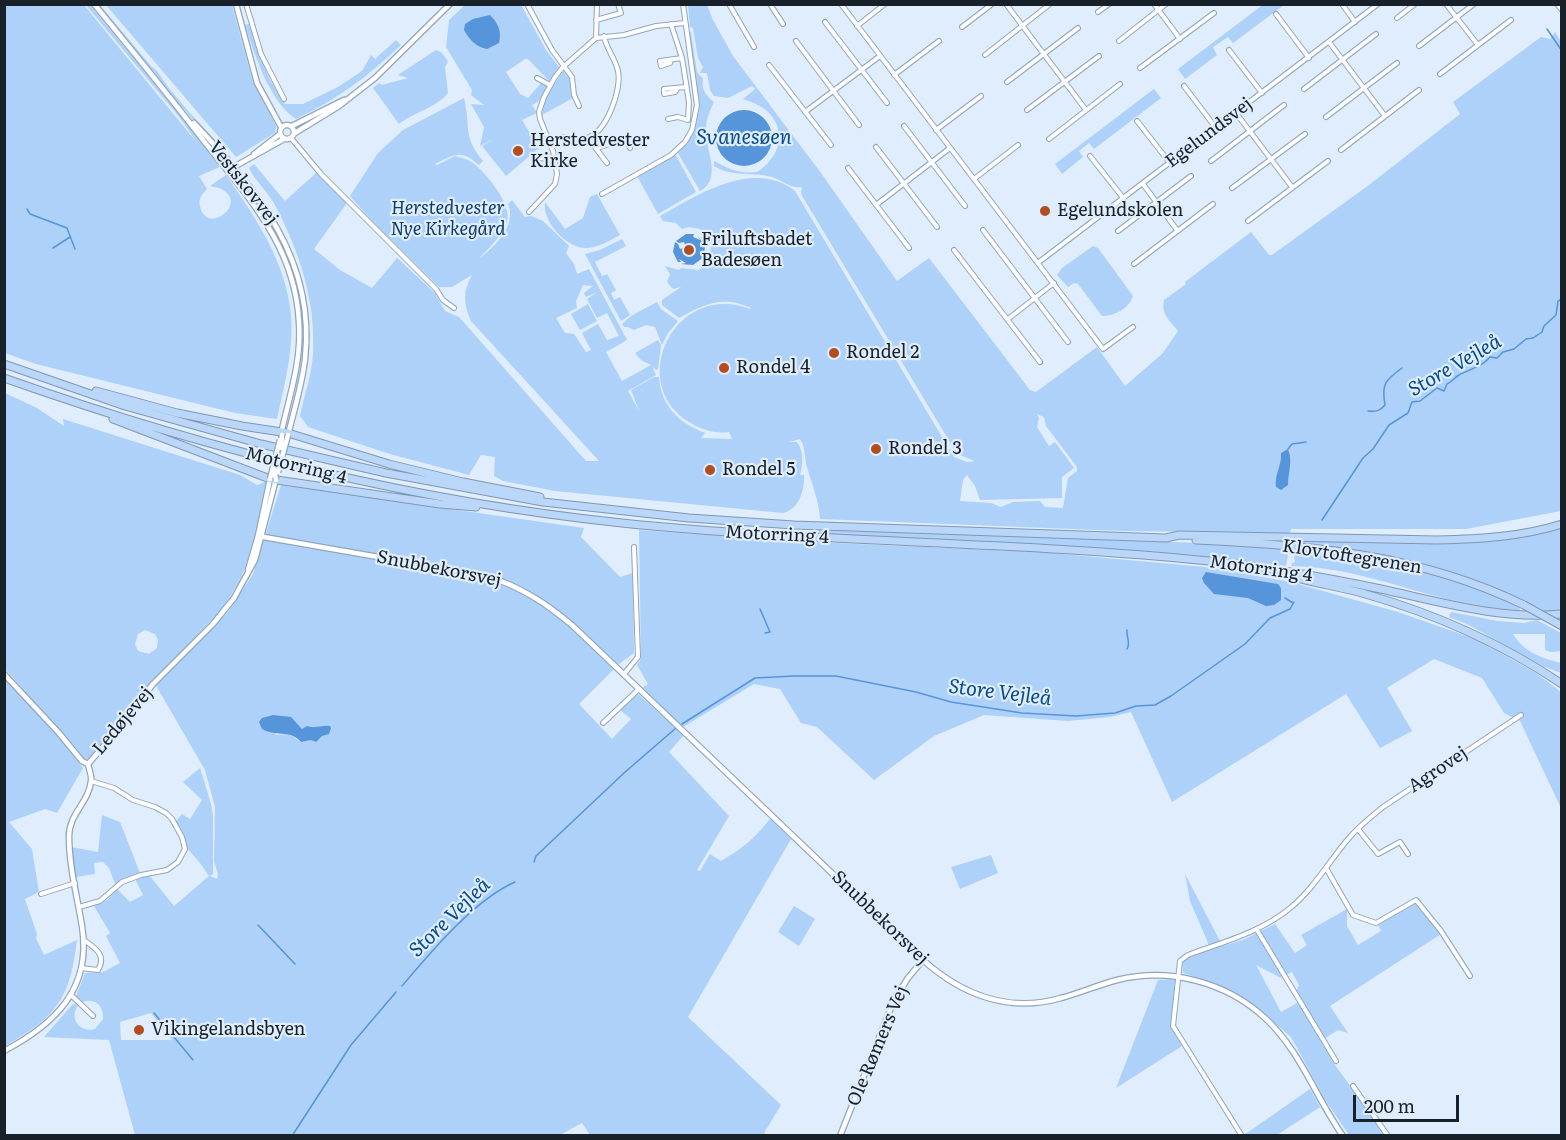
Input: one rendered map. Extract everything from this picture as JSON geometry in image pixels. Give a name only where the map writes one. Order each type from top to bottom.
[{"type":"highway","name":"Motorring 4","points":[[4,364],[222,434],[348,465],[543,502],[628,512],[794,525],[1167,538],[1179,535],[1478,539],[1521,534],[1562,524]]},
{"type":"highway","name":"Motorring 4","points":[[4,378],[199,441],[334,475],[420,493],[534,512],[686,529],[1110,553],[1211,561],[1288,570],[1486,612],[1532,616],[1562,614]]},
{"type":"highway","points":[[73,388],[87,389],[143,404],[284,435],[463,482],[628,512]]},
{"type":"highway","points":[[92,408],[125,425],[275,477],[440,504],[534,512]]},
{"type":"highway","name":"Klovtoftegrenen","points":[[1167,538],[1296,546],[1389,559],[1484,587],[1562,626]]},
{"type":"highway","name":"Klovtoftegrenen","points":[[1268,569],[1373,596],[1436,618],[1499,646],[1562,684]]},
{"type":"street","name":"Vestskovvej","points":[[94,4],[230,170],[260,212],[279,244],[293,281],[297,302],[299,358],[275,477]]},
{"type":"street","points":[[236,4],[257,83],[283,126],[282,136]]},
{"type":"street","points":[[246,4],[262,56],[284,99]]},
{"type":"street","points":[[230,170],[259,154],[282,136],[293,136],[339,106],[400,56],[450,4]]},
{"type":"street","points":[[526,4],[563,67],[572,77],[574,95],[579,106]]},
{"type":"street","points":[[596,20],[621,13],[618,4]]},
{"type":"street","points":[[602,194],[671,155],[685,142],[692,130],[697,105],[681,4]]},
{"type":"street","points":[[729,4],[741,29],[754,46]]},
{"type":"street","points":[[770,4],[783,24]]},
{"type":"street","points":[[841,4],[1103,349],[1133,327]]},
{"type":"street","points":[[857,26],[885,4]]},
{"type":"street","points":[[962,27],[992,4]]},
{"type":"street","points":[[1006,4],[1086,110]]},
{"type":"street","points":[[985,55],[1050,4]]},
{"type":"street","points":[[1098,12],[1109,4]]},
{"type":"street","points":[[1154,4],[1180,39]]},
{"type":"street","points":[[1119,40],[1166,4]]},
{"type":"street","points":[[1342,4],[1356,22]]},
{"type":"street","points":[[1397,18],[1415,4]]},
{"type":"street","points":[[1446,4],[1478,45]]},
{"type":"street","points":[[1419,46],[1474,4]]},
{"type":"street","points":[[1557,4],[1562,10]]},
{"type":"street","points":[[596,5],[596,38]]},
{"type":"street","name":"Egelundsvej","points":[[1039,262],[1378,5]]},
{"type":"street","points":[[1140,68],[1214,13]]},
{"type":"street","points":[[1276,14],[1309,58]]},
{"type":"street","points":[[241,22],[250,20]]},
{"type":"street","points":[[1440,74],[1511,20]]},
{"type":"street","points":[[825,22],[886,103]]},
{"type":"street","points":[[529,212],[555,184],[555,160],[539,112],[550,85],[563,67],[596,38],[617,36],[656,26],[685,23]]},
{"type":"street","points":[[668,119],[678,117],[687,120],[688,102],[682,58],[671,24]]},
{"type":"street","points":[[1006,82],[1078,28]]},
{"type":"street","points":[[1304,89],[1376,34]]},
{"type":"street","points":[[550,141],[563,137],[588,138],[597,132],[606,119],[620,84],[616,65],[604,36]]},
{"type":"street","points":[[796,41],[859,124]]},
{"type":"street","points":[[894,75],[939,41]]},
{"type":"street","points":[[1329,42],[1385,116]]},
{"type":"street","points":[[1230,50],[1262,93]]},
{"type":"street","points":[[806,112],[880,56]]},
{"type":"street","points":[[1028,110],[1099,56]]},
{"type":"street","points":[[671,60],[682,58]]},
{"type":"street","points":[[1326,117],[1397,63]]},
{"type":"street","points":[[769,65],[831,145]]},
{"type":"street","points":[[537,78],[550,85]]},
{"type":"street","points":[[1049,139],[1120,84]]},
{"type":"street","points":[[1184,86],[1216,128]]},
{"type":"street","points":[[677,89],[686,87]]},
{"type":"street","points":[[1341,150],[1419,90]]},
{"type":"street","points":[[283,126],[292,126],[351,96]]},
{"type":"street","points":[[936,130],[981,96]]},
{"type":"street","points":[[1211,160],[1284,105]]},
{"type":"street","points":[[1236,113],[1292,187]]},
{"type":"street","points":[[1137,121],[1170,163]]},
{"type":"street","points":[[292,126],[293,136],[321,174],[436,289],[442,300],[454,308]]},
{"type":"street","points":[[904,126],[965,206]]},
{"type":"street","points":[[1232,188],[1305,134]]},
{"type":"street","points":[[588,138],[607,163]]},
{"type":"street","points":[[597,148],[612,143],[627,143],[630,148]]},
{"type":"street","points":[[974,179],[1018,145]]},
{"type":"street","points":[[876,147],[937,227]]},
{"type":"street","points":[[876,206],[950,148]]},
{"type":"street","points":[[1090,156],[1124,199]]},
{"type":"street","points":[[540,158],[555,160]]},
{"type":"street","points":[[1248,221],[1328,161]]},
{"type":"street","points":[[848,168],[909,248]]},
{"type":"street","points":[[1119,231],[1191,176]]},
{"type":"street","points":[[1143,184],[1178,230]]},
{"type":"street","points":[[1134,264],[1213,204]]},
{"type":"street","points":[[983,230],[1068,342]]},
{"type":"street","points":[[954,250],[1040,362]]},
{"type":"street","points":[[1008,319],[1054,284]]},
{"type":"street","name":"Vestskovvej","points":[[275,477],[277,452],[284,435]]},
{"type":"street","name":"Ledøjevej","points":[[4,1051],[40,1030],[52,1020],[71,995],[81,968],[84,940],[69,847],[69,825],[91,781],[88,764],[153,684],[225,611],[242,586],[255,561],[275,477]]},
{"type":"street","name":"Snubbekorsvej","points":[[260,537],[487,576],[522,589],[552,608],[624,674],[923,960],[948,981],[962,989],[999,1002],[1014,1004],[1041,1003],[1060,999],[1109,982],[1134,977],[1179,977],[1218,988],[1236,997],[1265,1018],[1291,1049],[1343,1136]]},
{"type":"street","points":[[624,674],[638,657],[634,548]]},
{"type":"street","points":[[4,674],[82,761],[88,764]]},
{"type":"street","points":[[603,723],[640,689]]},
{"type":"street","name":"Agrovej","points":[[1179,977],[1180,961],[1183,958],[1257,930],[1291,908],[1358,829],[1383,807],[1521,715]]},
{"type":"street","points":[[79,906],[100,901],[122,882],[141,874],[167,870],[178,862],[185,849],[172,819],[166,813],[133,800],[114,788],[91,781]]},
{"type":"street","points":[[1358,829],[1378,854],[1400,842],[1407,854]]},
{"type":"street","points":[[1326,868],[1353,915],[1376,923],[1416,900],[1441,931],[1470,976]]},
{"type":"street","points":[[41,894],[75,883]]},
{"type":"street","points":[[1257,930],[1336,1062]]},
{"type":"street","points":[[81,968],[98,970],[102,962],[99,953],[84,940]]},
{"type":"street","name":"Ole Rømers Vej","points":[[840,1136],[894,1000],[923,960]]},
{"type":"street","points":[[1179,977],[1173,1026],[1242,1136]]},
{"type":"street","points":[[71,995],[93,1016]]},
{"type":"street","points":[[1353,1086],[1388,1136]]},
{"type":"green space","points":[[1264,4],[1284,5],[1233,43],[1228,37],[1213,47],[1217,55],[1185,79],[1178,69]]},
{"type":"green space","points":[[4,5],[84,5],[198,144],[180,118],[86,5],[90,5],[220,167],[199,176],[207,189],[200,201],[204,215],[217,218],[228,210],[231,203],[229,196],[221,189],[210,186],[226,175],[248,208],[276,259],[283,277],[291,315],[290,355],[277,419],[235,413],[36,364],[5,353]]},
{"type":"green space","points":[[97,5],[100,5],[189,112],[231,157],[228,159],[166,89]]},
{"type":"green space","points":[[106,5],[232,5],[253,82],[276,126],[275,133],[236,157]]},
{"type":"green space","points":[[465,5],[521,5],[546,50],[559,67],[549,81],[528,59],[506,72],[520,94],[528,98],[542,82],[548,87],[539,101],[532,105],[537,113],[522,120],[539,148],[506,176],[482,146],[493,139],[480,146],[484,127],[471,104],[484,105],[471,95],[472,90],[446,47],[449,20]]},
{"type":"green space","name":"Herstedvester Nye Kirkegård","points":[[688,5],[707,5],[733,56],[821,173],[897,281],[929,258],[1030,390],[1036,392],[1097,347],[1125,386],[1163,353],[1178,331],[1169,320],[1163,305],[1164,300],[1186,284],[1185,282],[1251,232],[1269,255],[1272,255],[1369,185],[1460,114],[1453,102],[1541,37],[1550,39],[1555,32],[1562,43],[1561,511],[1466,529],[1291,529],[1290,533],[1122,531],[820,519],[817,499],[800,439],[789,442],[797,442],[801,449],[800,475],[804,475],[803,486],[797,503],[789,511],[783,513],[555,491],[503,481],[494,476],[495,457],[481,455],[469,475],[390,454],[308,427],[300,416],[313,354],[309,297],[293,243],[274,203],[249,168],[254,164],[285,201],[316,173],[347,203],[314,249],[340,270],[372,288],[397,258],[435,293],[445,311],[459,317],[586,461],[599,461],[471,321],[465,297],[472,275],[452,287],[439,287],[350,196],[378,153],[403,130],[464,98],[472,145],[483,161],[479,165],[467,157],[458,155],[448,158],[435,164],[455,156],[469,160],[497,189],[506,206],[508,214],[505,227],[479,259],[498,242],[507,228],[510,220],[508,204],[512,200],[525,217],[531,216],[543,221],[569,246],[566,253],[574,264],[577,274],[589,269],[627,340],[606,352],[622,381],[651,365],[641,360],[635,353],[658,340],[661,345],[658,369],[652,366],[656,375],[628,391],[639,411],[631,390],[654,377],[659,377],[660,387],[667,404],[679,418],[705,433],[701,438],[732,439],[729,432],[714,432],[694,425],[670,404],[661,383],[661,361],[668,340],[681,321],[700,309],[724,304],[751,308],[731,302],[714,303],[705,305],[679,318],[662,305],[662,300],[681,287],[673,289],[667,282],[670,274],[665,266],[679,270],[681,268],[699,270],[709,258],[711,244],[700,229],[689,227],[682,229],[676,223],[663,221],[660,216],[690,199],[725,184],[743,179],[761,178],[779,182],[795,191],[954,457],[967,462],[975,461],[957,454],[801,194],[802,187],[792,186],[767,176],[729,172],[714,166],[714,161],[739,172],[757,172],[771,160],[775,152],[779,136],[778,128],[768,112],[743,99],[755,89],[752,86],[728,98],[714,96],[710,90],[707,73],[700,73],[703,67],[698,58],[693,28],[690,27]],"holes":[[[583,285],[593,286],[584,293],[586,297],[597,292],[587,299],[597,318],[607,313],[619,336],[607,340],[598,324],[582,333],[591,350],[586,352],[574,334],[565,333],[556,318],[577,308],[576,301]],[[1037,414],[1044,417],[1046,426],[1077,467],[1077,471],[1068,478],[1063,508],[1045,507],[1040,501],[1013,502],[1001,507],[991,503],[960,501],[963,480],[967,475],[975,486],[980,500],[1062,498],[1062,477],[1074,468],[1055,442],[1049,446],[1037,427],[1039,418]]]},
{"type":"green space","points":[[249,24],[269,78],[285,104],[303,104],[338,87],[362,71],[371,55],[375,59],[396,40],[401,45],[352,86],[296,119],[278,102],[264,76],[245,25]]},
{"type":"green space","points":[[688,32],[691,32],[697,72],[703,79],[705,92],[714,102],[707,118],[706,129],[712,172],[707,186],[700,191],[678,153],[694,133],[699,107]]},
{"type":"green space","points":[[436,50],[441,52],[448,61],[445,67],[448,93],[399,124],[373,88],[379,83],[382,85],[408,78],[398,75]]},
{"type":"green space","points":[[563,71],[570,78],[573,98],[542,115],[545,99]]},
{"type":"green space","points":[[1154,89],[1161,98],[1094,149],[1089,143],[1079,151],[1083,157],[1062,174],[1055,164]]},
{"type":"green space","points":[[675,154],[696,192],[658,214],[637,176]]},
{"type":"green space","points":[[597,194],[620,235],[594,247],[577,247],[563,238],[551,225],[547,217],[545,202],[565,229],[583,218],[590,197]]},
{"type":"green space","points":[[622,239],[626,246],[595,262],[602,276],[607,274],[616,290],[611,293],[614,300],[620,297],[630,315],[621,321],[585,254],[600,250]]},
{"type":"green space","points":[[1093,246],[1098,248],[1133,296],[1125,308],[1111,315],[1102,316],[1078,284],[1074,283],[1068,287],[1057,275],[1062,268]]},
{"type":"green space","points":[[657,302],[661,309],[678,321],[662,345],[655,327],[646,325],[634,330],[622,324],[631,316]]},
{"type":"green space","points":[[588,304],[597,321],[580,330],[571,314]]},
{"type":"green space","points":[[5,393],[37,408],[64,426],[63,419],[240,475],[257,485],[268,481],[255,537],[242,576],[230,597],[217,614],[154,680],[89,759],[82,758],[77,749],[5,669]],"holes":[[[145,630],[155,634],[158,640],[157,648],[149,654],[138,651],[135,644],[138,634]]]},
{"type":"green space","points":[[281,485],[584,528],[581,537],[620,577],[633,573],[634,653],[619,664],[579,704],[612,739],[631,719],[620,710],[638,694],[684,735],[669,752],[729,816],[697,870],[700,871],[710,854],[721,861],[736,852],[770,819],[791,839],[688,1017],[781,1105],[764,1133],[766,1135],[590,1135],[582,1123],[558,1136],[135,1135],[109,1040],[44,1037],[73,1004],[78,1005],[75,1010],[75,1019],[84,1029],[95,1029],[103,1019],[102,1009],[97,1003],[85,1001],[80,1003],[76,996],[85,973],[103,972],[120,963],[106,936],[110,933],[94,906],[107,900],[117,889],[130,902],[143,895],[135,879],[149,875],[174,906],[209,876],[187,848],[175,822],[182,814],[190,819],[202,800],[183,782],[200,768],[213,816],[213,874],[210,876],[217,879],[218,874],[214,861],[215,807],[205,770],[155,684],[228,612],[253,574]],"holes":[[[284,717],[291,718],[302,729],[312,728],[320,738],[301,742],[289,734],[275,735]],[[151,1013],[172,1040],[121,1040],[120,1022]]]},
{"type":"green space","points":[[1561,526],[1561,612],[1549,613],[1499,590],[1429,565],[1366,551],[1294,542],[1295,540],[1426,542]]},
{"type":"green space","points":[[639,530],[813,542],[1040,552],[1205,567],[1291,582],[1398,612],[1478,640],[1536,673],[1561,692],[1561,808],[1520,721],[1504,713],[1482,678],[1434,659],[1387,688],[1412,731],[1380,748],[1346,694],[1172,802],[1131,712],[1110,717],[1068,721],[984,715],[934,736],[874,780],[817,727],[801,723],[780,689],[754,684],[683,727],[642,688],[648,684],[637,665],[641,659]]},
{"type":"green space","points":[[819,530],[1199,543],[1289,549],[1286,566],[1146,551],[819,534]]},
{"type":"green space","points":[[1293,550],[1340,555],[1409,567],[1455,579],[1519,607],[1521,612],[1463,603],[1349,573],[1291,566],[1295,562]]},
{"type":"green space","points":[[1451,612],[1498,621],[1524,623],[1537,620],[1561,633],[1561,651],[1551,652],[1545,650],[1545,634],[1513,634],[1522,645],[1534,653],[1561,663],[1561,673],[1542,666],[1469,625],[1449,617]]},
{"type":"green space","points":[[4,678],[53,729],[83,768],[57,813],[45,809],[9,822],[32,849],[39,892],[25,899],[37,934],[36,938],[44,955],[77,940],[70,978],[58,1005],[37,1026],[5,1046]]},
{"type":"green space","points":[[102,815],[120,822],[140,873],[115,884],[109,868],[103,862],[94,863],[95,874],[76,877],[71,847],[98,852]]},
{"type":"green space","points":[[991,855],[998,873],[960,889],[951,867]]},
{"type":"green space","points":[[1185,874],[1220,941],[1209,945],[1190,901]]},
{"type":"green space","points":[[1416,903],[1441,934],[1330,1006],[1348,1033],[1338,1030],[1324,1039],[1296,991],[1299,985],[1292,972],[1281,978],[1256,965],[1281,1012],[1299,1002],[1335,1065],[1386,1135],[1349,1135],[1324,1098],[1291,1037],[1252,1004],[1237,995],[1221,986],[1183,973],[1182,962],[1189,956],[1243,940],[1275,924],[1295,953],[1307,945],[1301,935],[1347,909],[1347,926],[1358,945],[1381,931],[1378,925]]},
{"type":"green space","points":[[794,906],[815,919],[799,946],[778,932]]},
{"type":"green space","points":[[1176,979],[1171,1028],[1182,1046],[1116,1088],[1158,980]]},
{"type":"green space","points":[[1310,1089],[1320,1107],[1277,1135],[1244,1135]]},
{"type":"water","points":[[490,15],[499,28],[500,39],[499,43],[487,49],[473,42],[464,30],[465,24],[473,19]]},
{"type":"water","name":"Svanesøen","points":[[738,110],[750,110],[760,114],[768,122],[772,138],[768,154],[760,162],[750,166],[738,166],[728,162],[720,154],[716,144],[716,132],[720,122],[728,114]]},
{"type":"water","name":"Friluftsbadet Badesøen","points":[[686,234],[694,234],[693,237],[700,240],[698,236],[705,246],[704,257],[693,265],[681,264],[686,263],[679,259],[681,262],[678,262],[673,252],[675,242],[680,249],[686,247],[684,242],[676,241]]},
{"type":"water","points":[[1288,449],[1290,462],[1288,485],[1281,490],[1276,487],[1276,478],[1281,453]]},
{"type":"water","points":[[1206,572],[1278,584],[1281,588],[1281,600],[1274,605],[1266,606],[1248,598],[1214,594],[1202,578]]},
{"type":"water","points":[[273,715],[291,717],[302,729],[307,726],[330,726],[331,728],[329,734],[322,736],[316,742],[311,740],[301,742],[287,734],[272,733],[262,729],[259,722],[262,718]]},
{"type":"waterway","points":[[1547,29],[1562,51]]},
{"type":"waterway","points":[[27,209],[30,214],[67,228],[75,249]]},
{"type":"waterway","points":[[53,248],[70,237]]},
{"type":"waterway","name":"Store Vejleå","points":[[1322,520],[1363,458],[1373,449],[1389,425],[1408,413],[1412,402],[1420,401],[1437,388],[1444,391],[1447,384],[1459,375],[1480,366],[1490,357],[1497,358],[1503,352],[1514,349],[1526,339],[1533,338],[1542,332],[1544,326],[1556,315],[1558,301],[1562,299]]},
{"type":"waterway","points":[[1368,411],[1378,411],[1385,405],[1384,387],[1402,368]]},
{"type":"waterway","points":[[1288,449],[1292,444],[1306,442]]},
{"type":"waterway","points":[[1285,598],[1293,603]]},
{"type":"waterway","name":"Store Vejleå","points":[[682,724],[755,678],[794,676],[836,676],[916,692],[951,702],[1022,713],[1076,716],[1115,713],[1136,706],[1155,705],[1171,696],[1245,644],[1270,618],[1290,609],[1294,602]]},
{"type":"waterway","points":[[760,609],[770,632],[765,633]]},
{"type":"waterway","points":[[1127,630],[1129,644],[1127,649]]},
{"type":"waterway","name":"Store Vejleå","points":[[534,862],[536,856],[624,773],[676,728]]},
{"type":"waterway","name":"Store Vejleå","points":[[402,986],[469,914],[484,901],[515,882]]},
{"type":"waterway","points":[[258,925],[295,964]]},
{"type":"waterway","name":"Store Vejleå","points":[[292,1136],[351,1045],[396,992]]},
{"type":"waterway","points":[[154,1013],[193,1060]]},
{"type":"place","name":"Herstedvester Kirke","points":[[518,151]]},
{"type":"place","name":"Egelundskolen","points":[[1045,211]]},
{"type":"place","name":"Friluftsbadet Badesøen","points":[[689,250]]},
{"type":"place","name":"Rondel 2","points":[[834,353]]},
{"type":"place","name":"Rondel 4","points":[[724,368]]},
{"type":"place","name":"Rondel 3","points":[[876,449]]},
{"type":"place","name":"Rondel 5","points":[[710,470]]},
{"type":"place","name":"Vikingelandsbyen","points":[[139,1030]]}]
